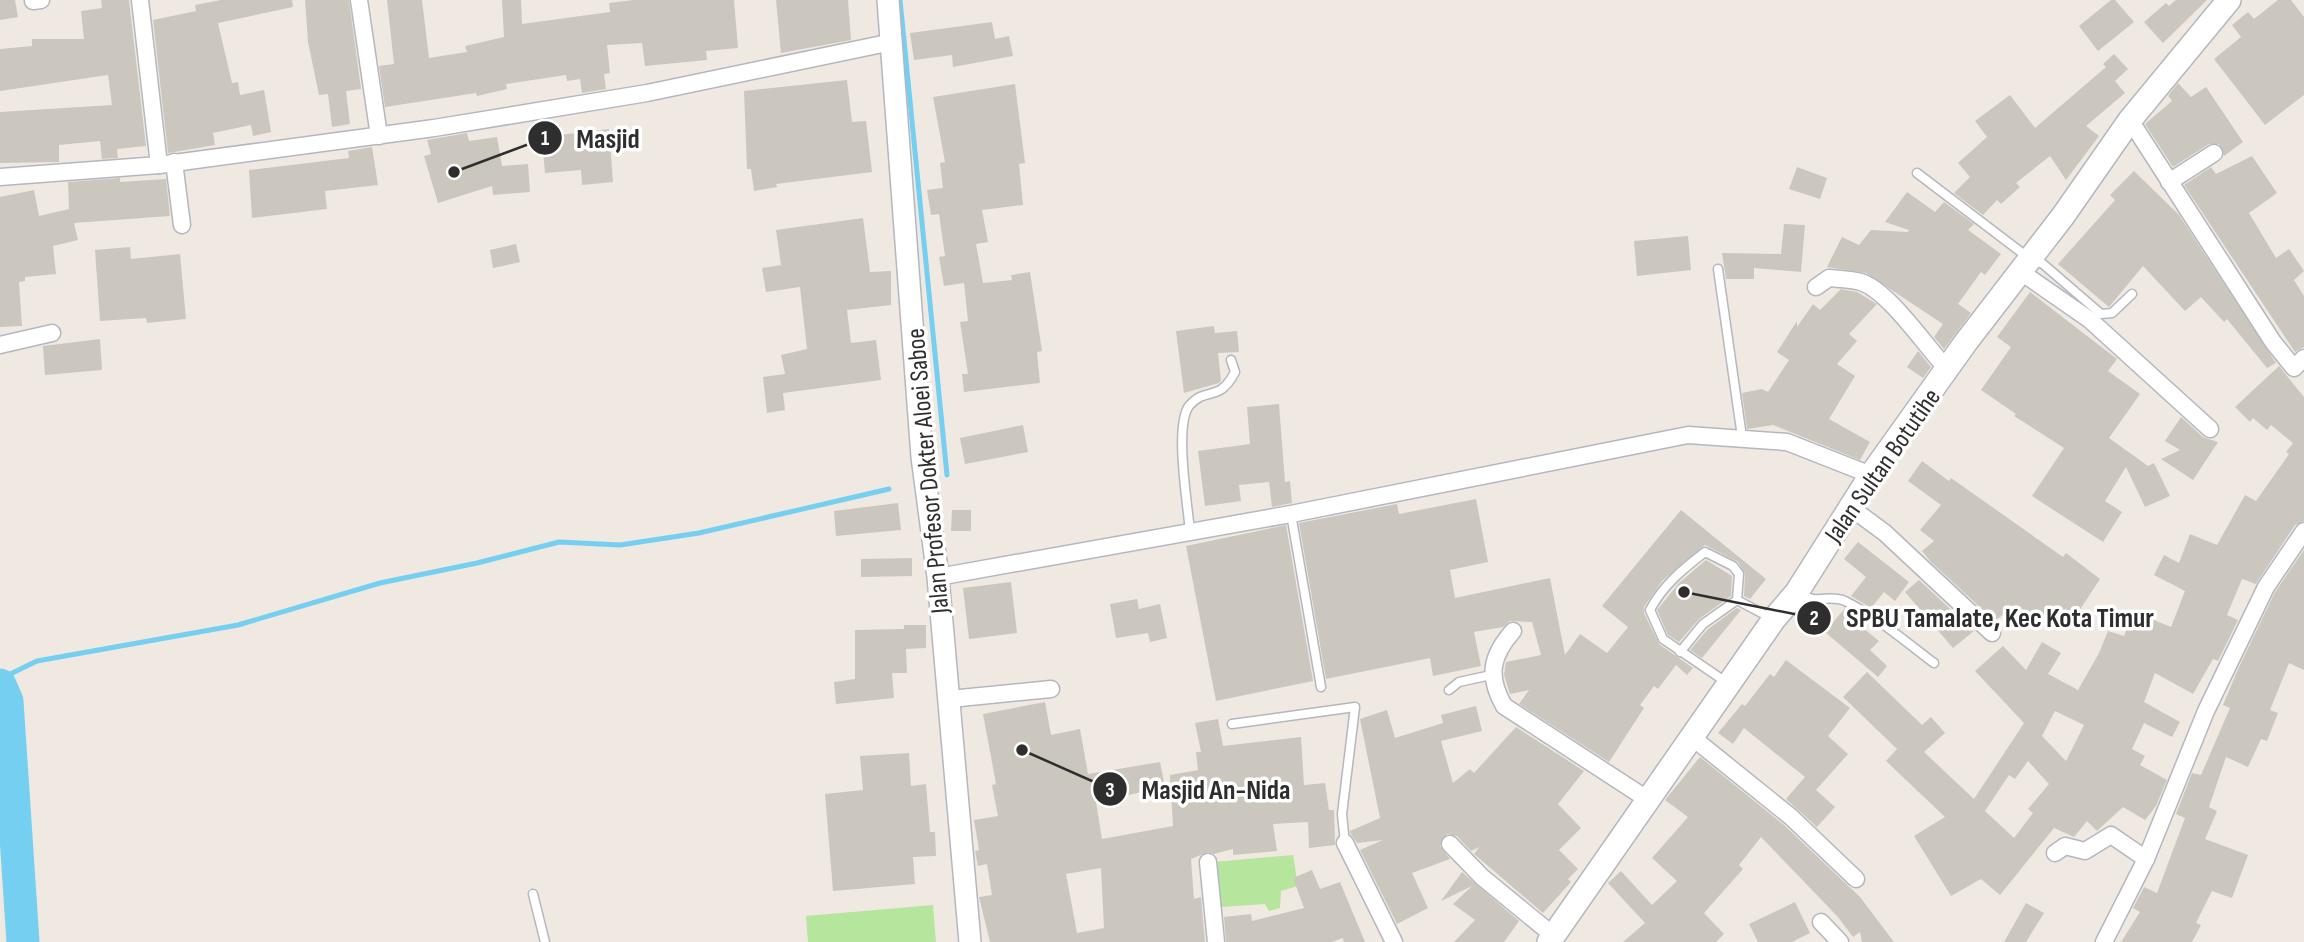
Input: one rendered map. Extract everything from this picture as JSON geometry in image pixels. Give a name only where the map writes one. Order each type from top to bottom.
[{"type":"main road","name":"Jalan Sultan Botutihe","points":[[1552,939],[1650,801],[1728,684],[1797,592],[1871,475],[1966,342],[2026,265],[2130,120],[2229,0]]},
{"type":"street","points":[[141,0],[167,163],[182,225]]},
{"type":"street","points":[[359,0],[379,136]]},
{"type":"street","name":"Jalan Profesor Dokter Aloei Saboe","points":[[888,0],[922,457],[938,577],[970,942]]},
{"type":"street","points":[[0,177],[167,163],[379,136],[647,93],[892,42]]},
{"type":"street","points":[[2130,120],[2273,342],[2301,368]]},
{"type":"street","points":[[2169,182],[2214,153]]},
{"type":"street","points":[[2026,265],[2210,429]]},
{"type":"street","points":[[1816,287],[1829,278],[1863,282],[1881,294],[1900,313],[1924,346],[1948,370]]},
{"type":"street","points":[[0,345],[52,333]]},
{"type":"street","points":[[938,577],[1291,514],[1688,435],[1787,442],[1871,475]]},
{"type":"street","points":[[1850,507],[1885,533],[1992,633]]},
{"type":"street","points":[[2104,942],[2146,859],[2206,711],[2266,587],[2304,531]]},
{"type":"street","points":[[1513,631],[1494,657],[1492,675],[1494,689],[1511,714],[1650,801]]},
{"type":"street","points":[[950,699],[1051,689]]},
{"type":"street","points":[[1693,738],[1791,817],[1856,879]]},
{"type":"street","points":[[2055,853],[2065,846],[2085,850],[2111,835],[2146,859]]},
{"type":"street","points":[[1345,843],[1394,942]]},
{"type":"street","points":[[1450,844],[1482,877],[1552,939]]},
{"type":"street","points":[[1208,862],[1216,942]]},
{"type":"street","points":[[1821,922],[1840,942]]},
{"type":"lane","points":[[1917,173],[2026,265],[2043,264],[2101,314],[2112,313],[2132,294]]},
{"type":"lane","points":[[1718,269],[1742,437]]},
{"type":"lane","points":[[1190,532],[1184,448],[1187,408],[1202,396],[1223,391],[1235,372],[1231,360]]},
{"type":"lane","points":[[1291,514],[1321,687]]},
{"type":"lane","points":[[1728,684],[1663,639],[1650,610],[1667,585],[1705,552],[1733,566],[1739,574],[1737,600]]},
{"type":"lane","points":[[1797,592],[1811,601],[1843,600],[1889,628],[1934,663]]},
{"type":"lane","points":[[1737,600],[1774,620]]},
{"type":"lane","points":[[1680,652],[1703,624],[1737,600]]},
{"type":"lane","points":[[1449,690],[1459,682],[1492,675]]},
{"type":"lane","points":[[1232,724],[1355,707],[1342,814],[1345,843]]},
{"type":"lane","points":[[533,894],[545,942]]},
{"type":"green space","points":[[1293,855],[1298,886],[1281,891],[1280,908],[1269,911],[1265,904],[1221,907],[1214,862]]},
{"type":"green space","points":[[933,905],[936,942],[808,942],[806,916]]},
{"type":"building","points":[[0,0],[15,0],[18,17],[0,20]]},
{"type":"building","points":[[101,0],[129,0],[146,146],[117,149],[118,158],[102,159],[100,141],[59,145],[59,162],[0,163],[0,112],[112,105],[108,75],[0,91],[0,49],[32,46],[32,39],[84,39],[81,11],[102,8]]},
{"type":"building","points":[[221,0],[292,0],[293,7],[218,23],[232,83],[238,82],[240,95],[264,90],[271,132],[253,136],[251,125],[213,133],[215,145],[168,153],[153,20],[196,11],[195,5]]},
{"type":"building","points":[[305,0],[349,0],[361,89],[346,91],[350,124],[332,127],[328,94],[319,95],[308,42]]},
{"type":"building","points":[[387,0],[422,0],[429,58],[467,52],[465,46],[504,37],[502,0],[521,0],[522,24],[610,12],[609,3],[633,0],[734,0],[738,48],[706,51],[707,60],[645,66],[642,43],[607,45],[610,73],[604,74],[606,89],[582,93],[580,79],[567,81],[566,75],[506,84],[507,89],[477,96],[476,93],[385,107],[379,66],[394,64]]},
{"type":"building","points":[[776,0],[848,0],[851,40],[781,53]]},
{"type":"building","points":[[2111,0],[2115,0],[2134,22],[2098,51],[2079,26]]},
{"type":"building","points":[[2176,0],[2207,0],[2163,43],[2144,22],[2166,3],[2169,6]]},
{"type":"building","points":[[2278,0],[2291,0],[2304,17],[2304,95],[2265,125],[2214,59],[2241,37],[2232,25],[2248,12],[2254,19]]},
{"type":"building","points":[[992,22],[995,39],[1009,36],[1013,56],[953,67],[952,55],[914,60],[910,33]]},
{"type":"building","points":[[2114,54],[2128,69],[2115,81],[2125,93],[2086,126],[2099,136],[2066,180],[2050,156],[2016,183],[2020,187],[2001,204],[1997,200],[1983,215],[1954,193],[1970,177],[1958,163],[1987,137],[1975,121],[2010,95],[2035,128],[2106,67],[2103,64]]},
{"type":"building","points":[[847,80],[852,122],[866,121],[872,172],[776,184],[777,187],[754,191],[751,169],[747,169],[744,91]]},
{"type":"building","points":[[2178,83],[2191,97],[2206,87],[2243,142],[2224,156],[2219,144],[2209,144],[2173,167],[2145,124],[2172,101],[2168,96]]},
{"type":"building","points":[[1015,84],[1025,163],[1019,164],[1023,205],[982,210],[988,242],[976,244],[983,283],[1012,280],[1011,275],[1030,272],[1042,351],[1037,352],[1040,383],[964,392],[962,374],[968,374],[960,322],[968,321],[964,283],[944,286],[939,257],[945,256],[939,214],[931,215],[927,190],[943,188],[940,163],[945,162],[933,97]]},
{"type":"building","points":[[609,129],[613,182],[582,185],[581,170],[545,173],[542,137]]},
{"type":"building","points":[[467,133],[469,141],[497,137],[502,166],[528,164],[530,192],[493,195],[492,186],[438,203],[424,156],[431,154],[427,140]]},
{"type":"building","points":[[372,147],[378,185],[325,191],[327,209],[252,218],[249,170],[349,158],[348,151]]},
{"type":"building","points":[[2252,156],[2277,193],[2249,213],[2276,258],[2289,249],[2304,271],[2294,280],[2304,296],[2304,347],[2295,352],[2184,185],[2211,167],[2216,174]]},
{"type":"building","points":[[1797,167],[1827,178],[1820,199],[1789,189]]},
{"type":"building","points":[[2134,171],[2179,215],[2276,363],[2267,368],[2227,319],[2224,322],[2201,297],[2185,311],[2143,266],[2109,307],[2058,264],[2115,200],[2110,195]]},
{"type":"building","points":[[120,178],[120,182],[166,179],[170,216],[74,223],[78,240],[53,246],[56,274],[25,277],[25,281],[19,282],[22,326],[0,327],[0,197],[34,190],[39,216],[69,209],[68,182]]},
{"type":"building","points":[[1907,192],[1935,212],[1944,202],[1974,224],[1968,230],[2001,254],[1985,275],[1981,272],[1958,304],[1971,313],[1944,349],[1934,337],[1943,324],[1866,273],[1827,267],[1842,237],[1859,245],[1871,230],[1908,232],[1909,230],[1885,222]]},
{"type":"building","points":[[863,218],[870,272],[891,271],[891,305],[847,310],[851,343],[876,340],[881,380],[783,393],[785,410],[767,413],[763,377],[785,374],[781,355],[807,349],[800,287],[766,292],[762,268],[781,265],[776,230]]},
{"type":"building","points":[[1784,224],[1805,225],[1801,272],[1754,268],[1754,279],[1726,279],[1722,253],[1781,254]]},
{"type":"building","points":[[1688,236],[1691,270],[1637,276],[1634,241]]},
{"type":"building","points":[[516,244],[520,262],[493,268],[490,250]]},
{"type":"building","points":[[130,247],[131,259],[180,254],[186,319],[147,323],[146,318],[100,321],[95,250]]},
{"type":"building","points":[[1841,289],[1857,292],[1877,304],[1849,334],[1857,341],[1837,364],[1855,376],[1829,419],[1870,442],[1860,460],[1773,425],[1747,429],[1742,393],[1762,389],[1768,392],[1789,360],[1777,352],[1797,321],[1797,327],[1813,304],[1820,310]]},
{"type":"building","points":[[2030,292],[2117,359],[2108,371],[2140,394],[2109,438],[2148,466],[2154,463],[2170,496],[2145,507],[2126,467],[2105,501],[2122,512],[2103,542],[2032,496],[2064,448],[2014,416],[2016,414],[1981,390],[2011,347],[1997,337]]},
{"type":"building","points":[[1214,326],[1215,333],[1237,331],[1239,352],[1218,353],[1219,383],[1184,393],[1176,331]]},
{"type":"building","points":[[100,339],[102,370],[45,375],[43,346]]},
{"type":"building","points":[[1918,351],[1931,367],[1923,378],[1907,367]]},
{"type":"building","points":[[2279,366],[2304,397],[2304,521],[2295,525],[2256,584],[2242,579],[2227,615],[2238,620],[2218,661],[2213,659],[2193,694],[2155,673],[2144,702],[2180,722],[2172,737],[2144,723],[2132,749],[2145,756],[2140,765],[2167,780],[2156,806],[2145,820],[2123,807],[2097,831],[2087,821],[2074,837],[2054,828],[2000,895],[1981,879],[1951,896],[1914,836],[1945,817],[1886,761],[1897,749],[1843,697],[1867,672],[1922,725],[1931,717],[1945,733],[1924,752],[1974,799],[2024,723],[1975,671],[2003,646],[2026,670],[2042,642],[2061,653],[2048,674],[2078,690],[2108,631],[2124,636],[2134,612],[2171,627],[2185,591],[2154,575],[2164,555],[2179,563],[2190,534],[2217,545],[2245,495],[2256,501],[2289,454],[2286,452],[2293,443],[2271,425],[2267,430],[2253,418],[2250,422],[2235,407]],"holes":[[[2055,711],[2084,725],[2066,761],[2042,736]],[[2028,761],[2049,784],[2028,809],[2033,813],[2014,838],[1985,811],[2009,775],[2015,779]]]},
{"type":"building","points":[[1279,404],[1285,482],[1290,481],[1292,503],[1272,507],[1269,482],[1239,485],[1241,501],[1205,506],[1198,451],[1250,444],[1247,407]]},
{"type":"building","points":[[2181,417],[2203,437],[2218,442],[2193,480],[2161,459],[2180,450],[2165,441]]},
{"type":"building","points":[[1023,425],[1028,452],[965,464],[960,438]]},
{"type":"building","points":[[1922,461],[1949,481],[1951,478],[2063,557],[2066,553],[2100,579],[2075,617],[2029,619],[2013,606],[1995,621],[1931,562],[1922,551],[1934,541],[1920,530],[1941,505],[1908,481]]},
{"type":"building","points":[[1476,499],[1488,562],[1450,570],[1455,598],[1550,578],[1565,655],[1580,634],[1607,653],[1628,627],[1602,606],[1681,510],[1766,579],[1750,599],[1744,596],[1745,574],[1738,562],[1705,545],[1662,581],[1644,607],[1644,613],[1659,644],[1693,668],[1687,675],[1676,665],[1658,689],[1654,686],[1640,705],[1644,708],[1609,762],[1519,704],[1529,690],[1510,694],[1504,675],[1506,662],[1541,655],[1532,622],[1510,621],[1503,627],[1474,632],[1481,666],[1433,676],[1430,658],[1326,679],[1299,523],[1397,504],[1399,514]]},
{"type":"building","points":[[898,503],[901,530],[836,536],[834,511]]},
{"type":"building","points":[[952,510],[971,510],[971,531],[951,531]]},
{"type":"building","points":[[1286,525],[1313,681],[1216,701],[1186,546]]},
{"type":"building","points":[[1858,542],[1909,582],[1895,601],[1884,592],[1871,608],[1851,596],[1866,577],[1844,559]]},
{"type":"building","points":[[2304,550],[2304,670],[2289,663],[2270,710],[2278,713],[2267,741],[2261,739],[2248,767],[2226,757],[2209,807],[2217,811],[2205,839],[2248,855],[2232,898],[2212,891],[2196,923],[2201,925],[2192,942],[2121,942],[2140,912],[2133,908],[2144,887],[2157,893],[2185,818],[2176,814],[2192,773],[2201,775],[2230,708],[2223,705],[2238,669],[2275,592]]},
{"type":"building","points":[[912,558],[912,576],[861,577],[861,559]]},
{"type":"building","points":[[1706,560],[1732,576],[1731,596],[1699,619],[1679,642],[1668,635],[1657,610],[1679,583]]},
{"type":"building","points":[[1919,580],[1974,631],[1953,648],[1905,592]]},
{"type":"building","points":[[1011,582],[1017,633],[969,639],[963,588]]},
{"type":"building","points":[[1137,599],[1139,609],[1160,604],[1167,638],[1150,642],[1148,633],[1116,638],[1110,604]]},
{"type":"building","points":[[1737,608],[1741,610],[1702,658],[1690,650],[1708,629]]},
{"type":"building","points":[[1845,608],[1862,618],[1858,624],[1879,641],[1870,650],[1887,666],[1878,677],[1825,632]]},
{"type":"building","points":[[904,625],[926,625],[926,648],[906,649],[907,673],[892,673],[894,698],[836,704],[834,682],[855,679],[855,630],[904,629]]},
{"type":"building","points":[[1786,660],[1850,708],[1828,736],[1848,754],[1816,790],[1835,807],[1817,827],[1786,799],[1805,777],[1744,728],[1733,744],[1718,733],[1742,704],[1745,706],[1770,674],[1774,677]]},
{"type":"building","points":[[1045,702],[1051,735],[1080,729],[1088,774],[1160,762],[1165,787],[1096,802],[1102,839],[1173,826],[1170,775],[1198,770],[1196,752],[1201,752],[1195,723],[1218,719],[1223,746],[1301,737],[1304,785],[1325,783],[1329,810],[1334,810],[1335,845],[1309,848],[1308,822],[1273,824],[1277,851],[1233,855],[1233,849],[1214,854],[1208,852],[1191,859],[1194,899],[1201,897],[1205,942],[990,942],[979,897],[992,895],[987,864],[978,866],[975,851],[979,850],[974,820],[998,816],[992,785],[996,784],[983,714]],"holes":[[[1101,868],[1104,928],[1077,933],[1066,874]]]},
{"type":"building","points":[[1476,706],[1482,731],[1441,741],[1453,783],[1470,769],[1474,773],[1516,727],[1584,771],[1558,804],[1581,828],[1559,850],[1578,869],[1568,879],[1571,882],[1543,913],[1474,854],[1479,847],[1471,851],[1457,836],[1447,834],[1440,846],[1450,859],[1412,873],[1428,908],[1397,924],[1360,850],[1383,840],[1357,843],[1350,831],[1380,818],[1360,719],[1387,710],[1395,738],[1443,723],[1441,715]]},
{"type":"building","points":[[909,753],[911,786],[926,784],[930,832],[935,832],[936,856],[913,857],[915,884],[833,891],[825,794],[863,790],[860,756]]},
{"type":"building","points":[[1700,757],[1784,825],[1860,897],[1894,942],[1862,942],[1860,932],[1853,937],[1838,917],[1761,837],[1739,865],[1743,869],[1704,913],[1724,934],[1716,942],[1623,942],[1645,923],[1608,883],[1621,871],[1652,905],[1677,881],[1652,858],[1688,817],[1665,800]]},
{"type":"building","points":[[1312,870],[1320,889],[1340,882],[1365,942],[1344,942],[1343,938],[1332,942],[1226,942],[1224,917],[1251,914],[1252,921],[1304,908],[1293,878]]},
{"type":"building","points":[[1462,872],[1519,921],[1504,942],[1454,942],[1475,920],[1453,904],[1472,886],[1441,901]]},
{"type":"building","points":[[1795,902],[1810,933],[1792,942],[1758,942],[1749,924]]},
{"type":"building","points":[[2026,903],[2044,913],[2026,942],[2004,942]]},
{"type":"waterway","points":[[900,0],[947,475]]},
{"type":"waterway","points":[[0,679],[37,661],[238,625],[380,583],[477,563],[559,542],[620,545],[699,533],[889,489]]},
{"type":"waterway","points":[[0,685],[7,701],[23,942]]},
{"type":"place","name":"Masjid","points":[[454,172]]},
{"type":"place","name":"SPBU Tamalate, Kec Kota Timur","points":[[1684,592]]},
{"type":"place","name":"Masjid An-Nida","points":[[1022,750]]}]
